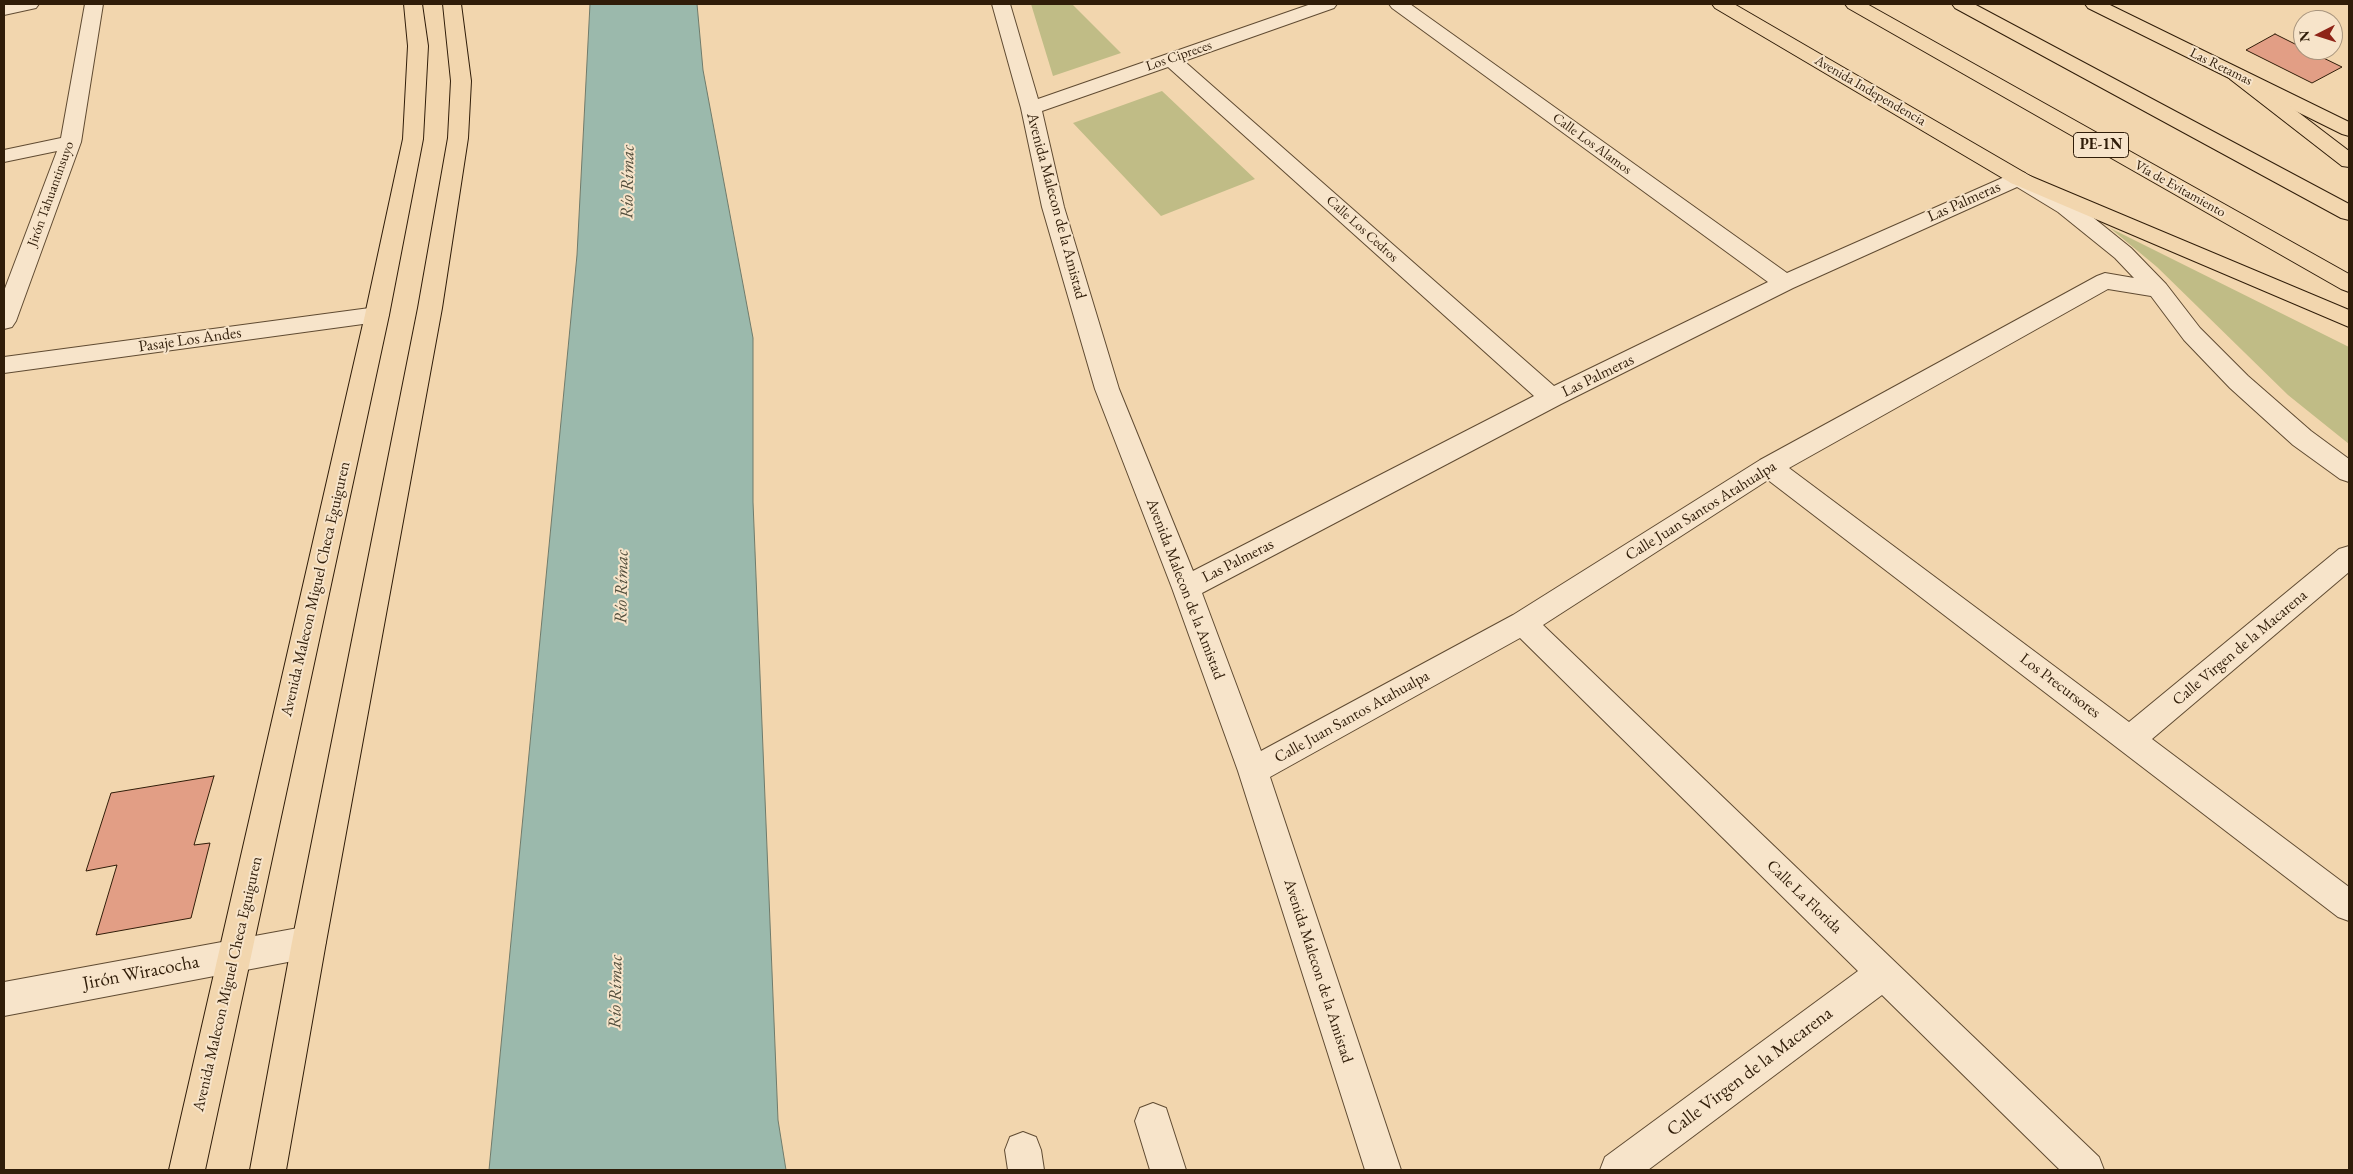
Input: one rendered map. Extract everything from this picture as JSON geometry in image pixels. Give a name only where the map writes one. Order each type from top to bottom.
[{"type":"main road","name":"Avenida Malecon Miguel Checa Eguiguren","points":[[187,1170],[377,315],[413,139],[418,46],[413,4]]},
{"type":"main road","points":[[268,1170],[309,942],[430,308],[458,138],[461,81],[452,4]]},
{"type":"main road","name":"Avenida Independencia","points":[[1721,4],[2018,178],[2349,319]]},
{"type":"main road","name":"Vía de Evitamiento","points":[[1854,4],[2349,284]]},
{"type":"main road","points":[[1961,4],[2349,213]]},
{"type":"main road","name":"Las Retamas","points":[[2094,4],[2349,130]]},
{"type":"main road","points":[[2237,75],[2349,161]]},
{"type":"street","points":[[4,9],[30,4]]},
{"type":"street","name":"Jirón Tahuantinsuyo","points":[[4,321],[71,142],[94,4]]},
{"type":"street","name":"Avenida Malecon de la Amistad","points":[[1001,4],[1030,108],[1053,207],[1107,388],[1186,588],[1253,771],[1383,1170]]},
{"type":"street","name":"Los Cipreces","points":[[1030,108],[1328,4]]},
{"type":"street","name":"Calle Los Alamos","points":[[1398,4],[1786,284]]},
{"type":"street","name":"Calle Los Cedros","points":[[1171,59],[1552,398]]},
{"type":"street","points":[[4,156],[71,142]]},
{"type":"street","points":[[2018,178],[2066,207],[2123,253],[2158,289],[2192,334],[2239,382],[2302,438],[2349,472]]},
{"type":"street","name":"Las Palmeras","points":[[1186,588],[1552,398],[1786,284],[2018,178]]},
{"type":"street","name":"Calle Juan Santos Atahualpa","points":[[1253,771],[1523,623],[1769,467],[2105,281],[2158,289]]},
{"type":"street","name":"Pasaje Los Andes","points":[[4,365],[377,315]]},
{"type":"street","name":"Los Precursores","points":[[1769,467],[2130,738],[2349,906]]},
{"type":"street","name":"Calle Virgen de la Macarena","points":[[2130,738],[2349,557]]},
{"type":"street","name":"Calle La Florida","points":[[1523,623],[1882,974],[2086,1170]]},
{"type":"street","name":"Jirón Wiracocha","points":[[4,1000],[309,942]]},
{"type":"street","name":"Calle Virgen de la Macarena","points":[[1618,1170],[1882,974]]},
{"type":"street","points":[[1153,1121],[1168,1170]]},
{"type":"shaded area","points":[[1031,4],[1072,4],[1121,53],[1053,76]]},
{"type":"shaded area","points":[[1162,91],[1255,179],[1161,216],[1073,123]]},
{"type":"shaded area","points":[[2110,228],[2349,347],[2349,444],[2288,395],[2157,267]]},
{"type":"water","name":"Río Rímac","points":[[590,4],[697,4],[703,70],[753,338],[753,502],[778,1120],[786,1170],[489,1170],[577,255]]},
{"type":"building","points":[[2275,34],[2293,43],[2293,60],[2328,60],[2342,67],[2312,83],[2246,50]]},
{"type":"building","points":[[214,776],[194,845],[210,843],[191,918],[96,935],[117,865],[86,871],[111,793]]}]
